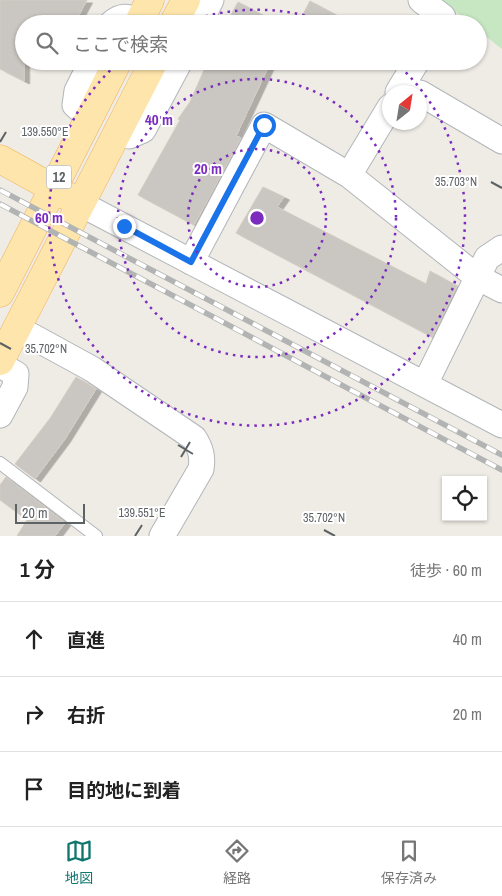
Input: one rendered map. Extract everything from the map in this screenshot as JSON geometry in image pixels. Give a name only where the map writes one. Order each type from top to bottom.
[{"type":"main road","points":[[178,15],[186,0]]},
{"type":"main road","name":"12","points":[[0,293],[113,70]]},
{"type":"main road","name":"12","points":[[0,363],[149,70]]},
{"type":"main road","points":[[0,159],[81,204]]},
{"type":"street","points":[[204,15],[211,0]]},
{"type":"street","points":[[421,0],[440,15]]},
{"type":"street","points":[[88,70],[77,91],[75,105],[89,117]]},
{"type":"street","points":[[117,133],[129,136],[143,130],[175,70]]},
{"type":"street","points":[[411,85],[414,70]]},
{"type":"street","points":[[427,99],[502,141]]},
{"type":"street","points":[[349,175],[382,120]]},
{"type":"street","points":[[191,262],[264,125],[349,175],[478,277],[502,290]]},
{"type":"street","points":[[81,204],[502,426]]},
{"type":"street","points":[[425,384],[487,258],[502,248]]},
{"type":"street","points":[[17,328],[92,369],[194,438],[200,447],[203,459],[201,469],[162,536]]},
{"type":"street","points":[[0,363],[16,374],[17,380],[0,415]]},
{"type":"lane","points":[[0,463],[96,536]]},
{"type":"green space","points":[[441,0],[502,0],[502,49],[487,37],[487,15],[460,15]]},
{"type":"building","points":[[0,0],[87,0],[79,15],[15,15],[15,70],[24,70],[24,81],[0,69]]},
{"type":"building","points":[[310,1],[336,15],[303,15]]},
{"type":"building","points":[[238,2],[263,15],[231,15]]},
{"type":"building","points":[[204,70],[267,70],[236,136],[241,138],[194,225],[138,195],[180,120],[178,119],[190,102]]},
{"type":"building","points":[[263,187],[284,197],[277,207],[426,284],[430,271],[457,286],[432,337],[236,233]]},
{"type":"building","points":[[76,377],[96,389],[65,439],[35,479],[15,464],[51,417]]},
{"type":"building","points":[[6,477],[65,523],[55,536],[17,536],[27,520],[0,500],[0,485]]},
{"type":"railway","points":[[0,190],[502,455]]},
{"type":"railway","points":[[0,204],[502,470]]},
{"type":"route","points":[[124,226],[191,262],[264,125]]}]
